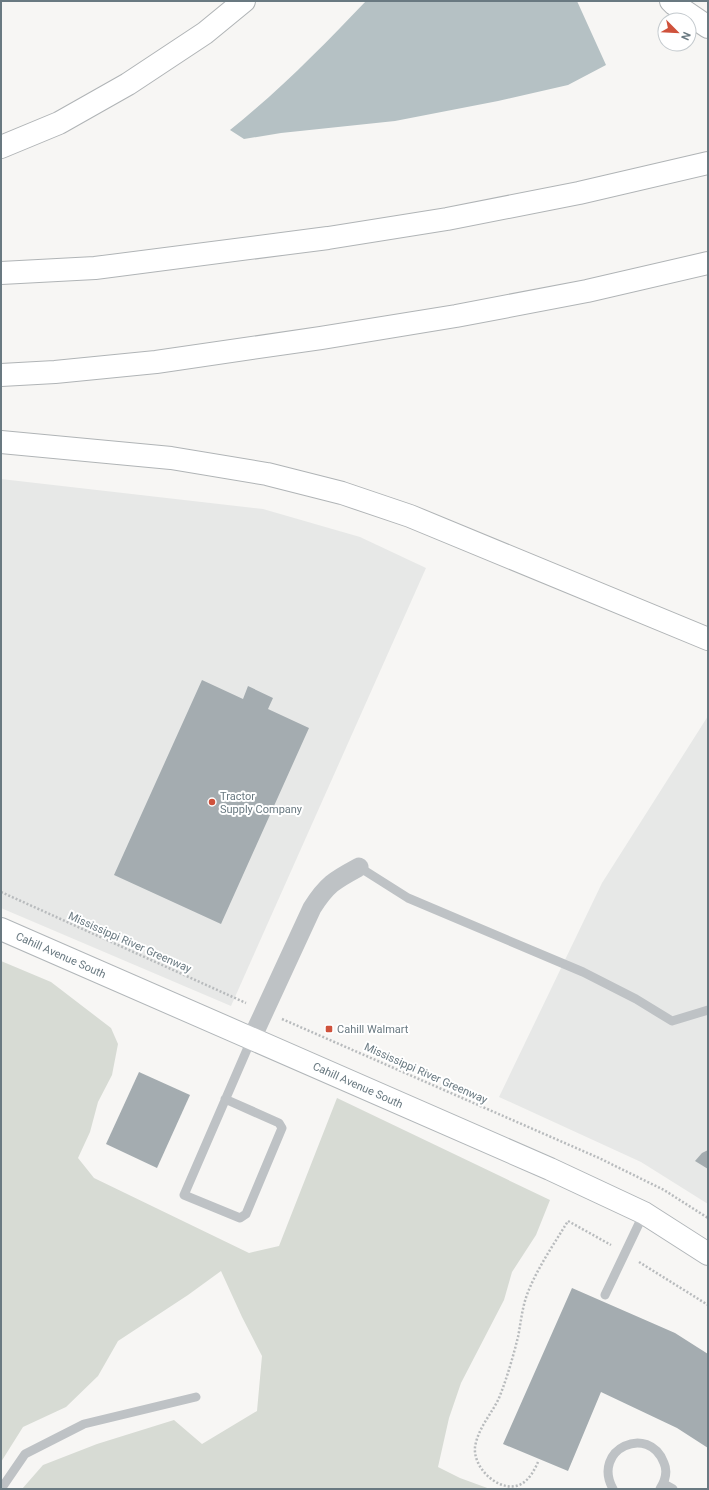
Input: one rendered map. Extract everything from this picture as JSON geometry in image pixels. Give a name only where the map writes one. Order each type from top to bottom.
[{"type":"main road","points":[[1,147],[59,123],[128,84],[205,33],[244,1]]},
{"type":"main road","points":[[671,1],[708,27]]},
{"type":"main road","points":[[1,273],[95,268],[328,238],[447,219],[578,193],[708,163]]},
{"type":"main road","points":[[1,375],[55,372],[156,362],[321,338],[456,316],[587,292],[708,264]]},
{"type":"main road","points":[[1,442],[171,458],[267,474],[342,492],[410,516],[708,639]]},
{"type":"main road","name":"Cahill Avenue South","points":[[1,929],[550,1169],[644,1213],[708,1254]]},
{"type":"street","points":[[252,1038],[312,908],[322,892],[335,880],[359,867]]},
{"type":"lane","points":[[359,867],[408,898],[583,972],[636,999],[672,1021],[708,1010]]},
{"type":"lane","points":[[225,1099],[279,1124],[282,1128],[246,1214],[243,1217],[236,1218],[184,1194],[225,1099],[252,1038]]},
{"type":"lane","points":[[605,1296],[644,1213]]},
{"type":"lane","points":[[1,1489],[25,1454],[84,1424],[196,1397]]},
{"type":"lane","points":[[614,1489],[609,1482],[609,1462],[621,1447],[634,1443],[648,1445],[656,1449],[662,1456],[666,1470],[662,1486],[673,1489]]},
{"type":"path","name":"Mississippi River Greenway","points":[[1,892],[265,1012],[599,1158],[664,1190],[708,1218]]},
{"type":"path","points":[[538,1462],[532,1474],[524,1482],[517,1486],[508,1486],[492,1479],[484,1471],[478,1463],[475,1449],[482,1427],[498,1399],[509,1368],[518,1337],[522,1310],[528,1292],[544,1260],[568,1221],[625,1253],[708,1305]]},
{"type":"shaded area","points":[[366,1],[577,1],[606,65],[568,85],[498,101],[395,121],[281,133],[244,139],[230,130],[283,84]]},
{"type":"shaded area","points":[[1,479],[263,509],[360,537],[426,568],[231,1006],[1,908]]},
{"type":"shaded area","points":[[708,716],[708,1204],[641,1162],[499,1097],[602,883]]},
{"type":"shaded area","points":[[1,961],[51,982],[111,1028],[118,1044],[112,1075],[98,1102],[90,1132],[78,1158],[94,1178],[249,1253],[279,1246],[337,1098],[550,1200],[536,1235],[512,1272],[504,1300],[461,1383],[449,1418],[438,1467],[460,1478],[490,1489],[22,1489],[43,1465],[97,1444],[174,1420],[202,1444],[257,1411],[262,1356],[221,1271],[188,1295],[118,1341],[98,1376],[66,1407],[23,1427],[1,1462]]},
{"type":"building","name":"Tractor Supply Company","points":[[202,680],[243,699],[248,686],[273,698],[268,709],[309,728],[221,924],[114,875]]},
{"type":"building","points":[[139,1072],[190,1095],[157,1168],[106,1144]]},
{"type":"building","points":[[708,1150],[708,1169],[695,1161],[702,1153]]},
{"type":"building","points":[[572,1288],[675,1333],[708,1354],[708,1448],[677,1428],[601,1392],[568,1471],[503,1444]]},
{"type":"place","name":"Tractor Supply Company","points":[[212,802]]},
{"type":"place","name":"Cahill Walmart","points":[[329,1029]]}]
